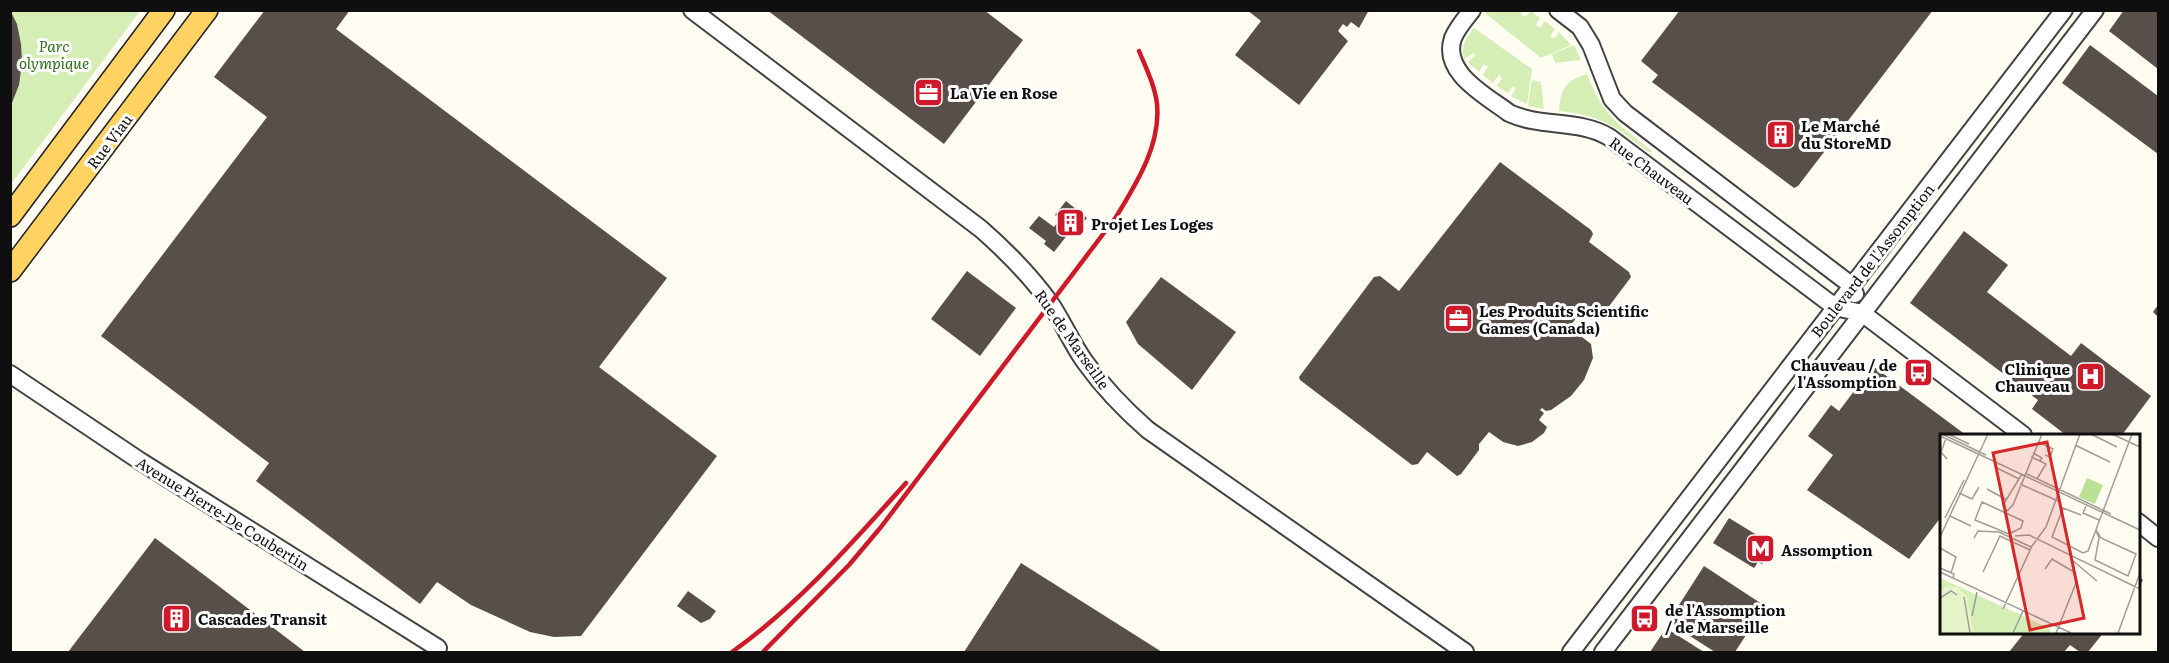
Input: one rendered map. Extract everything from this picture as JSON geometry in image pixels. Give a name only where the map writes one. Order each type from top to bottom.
[{"type":"main road","points":[[10,216],[164,10]]},
{"type":"main road","name":"Rue Viau","points":[[10,271],[207,10]]},
{"type":"street","name":"Rue de Marseille","points":[[692,10],[999,245],[1051,304],[1075,346],[1098,378],[1131,415],[1148,430],[1465,652]]},
{"type":"street","name":"Rue Chauveau","points":[[1472,10],[1455,33],[1451,48],[1456,67],[1465,79],[1509,113],[1532,120],[1585,127],[1609,137],[1835,307],[1862,313],[2022,434]]},
{"type":"street","name":"Rue Chauveau","points":[[1558,10],[1580,27],[1591,45],[1612,99],[1624,113],[1851,285]]},
{"type":"street","name":"Boulevard de l'Assomption","points":[[1570,652],[2064,10]]},
{"type":"street","name":"Boulevard de l'Assomption","points":[[1603,652],[2096,10]]},
{"type":"street","points":[[1851,285],[1862,313]]},
{"type":"street","name":"Avenue Pierre-De Coubertin","points":[[10,374],[140,461],[438,648]]},
{"type":"street","points":[[2139,523],[2158,538]]},
{"type":"green space","name":"Parc olympique","points":[[11,11],[140,11],[11,184]]},
{"type":"green space","points":[[1487,11],[1523,11],[1521,14],[1525,17],[1531,11],[1540,18],[1536,25],[1540,28],[1545,21],[1555,29],[1550,36],[1554,39],[1559,32],[1571,45],[1541,58],[1485,13]]},
{"type":"green space","points":[[1474,28],[1532,69],[1527,104],[1511,96],[1516,88],[1513,86],[1508,93],[1497,86],[1502,78],[1499,75],[1493,83],[1483,75],[1488,67],[1484,64],[1479,72],[1468,62],[1475,56],[1474,53],[1464,59],[1464,42]]},
{"type":"green space","points":[[1574,45],[1581,60],[1555,63],[1552,54]]},
{"type":"green space","points":[[1587,74],[1606,110],[1621,126],[1652,151],[1650,153],[1609,124],[1588,116],[1559,111],[1565,86]]},
{"type":"green space","points":[[1532,80],[1541,82],[1544,109],[1528,106]]},
{"type":"building","points":[[10,10],[17,24],[22,63],[19,85],[10,108]]},
{"type":"building","points":[[265,10],[350,10],[336,29],[667,278],[599,367],[717,456],[581,636],[554,637],[530,632],[471,605],[437,582],[420,604],[256,481],[269,463],[101,336],[267,117],[214,77]]},
{"type":"building","name":"La Vie en Rose","points":[[767,10],[984,10],[1023,40],[944,144]]},
{"type":"building","points":[[1247,10],[1369,10],[1359,28],[1351,22],[1347,27],[1343,24],[1338,31],[1348,41],[1299,105],[1235,55],[1261,21]]},
{"type":"building","name":"Le Marché du StoreMD","points":[[1680,10],[1933,10],[1798,186],[1794,188],[1652,82],[1658,75],[1641,61]]},
{"type":"building","points":[[2124,10],[2156,10],[2158,12],[2158,69],[2109,31]]},
{"type":"building","points":[[2090,45],[2158,96],[2158,154],[2062,83]]},
{"type":"building","name":"Les Produits Scientific Games (Canada)","points":[[1500,162],[1591,230],[1593,234],[1589,242],[1629,272],[1631,277],[1607,309],[1602,311],[1596,306],[1586,319],[1578,316],[1569,327],[1591,344],[1593,358],[1584,380],[1571,396],[1551,410],[1546,411],[1542,408],[1540,410],[1544,413],[1539,420],[1547,427],[1544,433],[1532,442],[1518,446],[1503,442],[1489,432],[1479,444],[1479,450],[1457,476],[1427,452],[1418,464],[1412,465],[1299,377],[1374,277],[1380,276],[1399,291]]},
{"type":"building","name":"Projet Les Loges","points":[[1066,201],[1087,218],[1076,232],[1072,229],[1054,252],[1044,244],[1046,241],[1029,228],[1039,216],[1054,227],[1060,219],[1055,215]]},
{"type":"building","points":[[1964,231],[2008,265],[1987,292],[2071,356],[2081,343],[2151,396],[2123,434],[2065,434],[2032,409],[2038,400],[1910,303]]},
{"type":"building","points":[[967,271],[1016,308],[980,356],[931,319]]},
{"type":"building","points":[[1161,277],[1236,332],[1192,390],[1138,344],[1126,322]]},
{"type":"building","points":[[2158,305],[2158,317],[2153,312]]},
{"type":"building","points":[[1873,366],[1965,434],[1940,434],[1940,518],[1909,559],[1807,490],[1833,455],[1808,436],[1831,405],[1839,411]]},
{"type":"building","points":[[1729,518],[1770,543],[1765,550],[1769,553],[1762,564],[1758,562],[1754,568],[1713,543]]},
{"type":"building","name":"Cascades Transit","points":[[155,538],[216,584],[305,652],[68,652]]},
{"type":"building","points":[[1021,563],[1162,652],[964,652]]},
{"type":"building","points":[[1704,566],[1765,606],[1735,652],[1715,652],[1668,622]]},
{"type":"building","points":[[688,591],[716,611],[710,619],[701,623],[677,606]]},
{"type":"building","points":[[1666,628],[1704,652],[1650,652]]},
{"type":"building","points":[[2024,633],[2103,633],[2088,652],[2080,652],[2070,645],[2064,652],[2009,652]]},
{"type":"railway","points":[[763,652],[849,565],[881,527],[1116,217],[1146,164],[1155,134],[1157,104],[1150,77],[1139,51]]},
{"type":"railway","points":[[732,652],[802,594],[906,483]]},
{"type":"place","name":"La Vie en Rose","points":[[929,92]]},
{"type":"place","name":"Le Marché du StoreMD","points":[[1780,134]]},
{"type":"place","name":"Projet Les Loges","points":[[1070,223]]},
{"type":"place","name":"Les Produits Scientific Games (Canada)","points":[[1458,319]]},
{"type":"place","name":"Chauveau / de l'Assomption","points":[[1918,373]]},
{"type":"place","name":"Clinique Chauveau","points":[[2091,377]]},
{"type":"place","name":"Assomption","points":[[1760,549]]},
{"type":"place","name":"Cascades Transit","points":[[177,618]]},
{"type":"place","name":"de l'Assomption / de Marseille","points":[[1644,618]]}]
